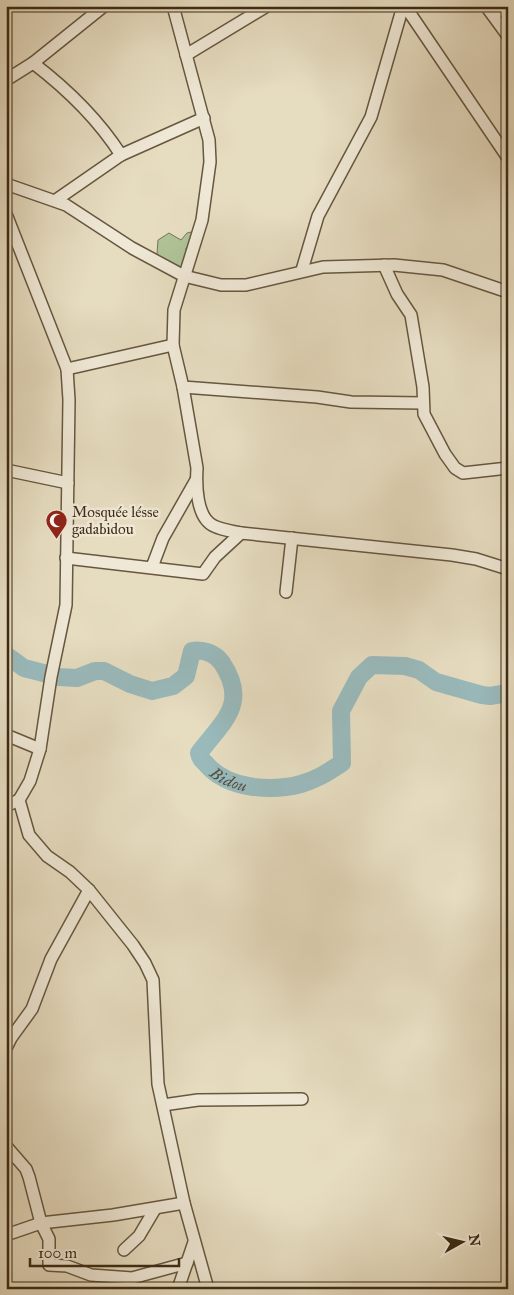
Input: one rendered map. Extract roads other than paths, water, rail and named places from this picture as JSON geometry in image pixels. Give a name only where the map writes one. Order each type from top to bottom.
[{"type":"street","points":[[6,80],[33,63],[104,6]]},
{"type":"street","points":[[173,6],[209,140],[210,162],[202,220],[174,310],[173,345],[183,387],[197,468],[196,480],[200,507],[208,522],[214,526],[241,533],[452,555],[476,559],[508,569]]},
{"type":"street","points":[[186,54],[267,6]]},
{"type":"street","points":[[404,6],[508,158]]},
{"type":"street","points":[[302,270],[318,216],[371,117],[404,6]]},
{"type":"street","points":[[507,6],[490,10],[508,36]]},
{"type":"street","points":[[33,63],[96,121],[121,155]]},
{"type":"street","points":[[56,200],[121,155],[204,118]]},
{"type":"street","points":[[6,184],[56,200],[132,248],[184,276],[221,285],[246,285],[323,266],[384,265],[443,270],[508,292]]},
{"type":"street","points":[[6,806],[19,800],[30,781],[40,749],[51,677],[66,605],[68,483],[67,369],[7,220]]},
{"type":"street","points":[[384,265],[396,294],[412,314],[423,387],[424,414],[429,426],[455,468],[463,474],[508,468]]},
{"type":"street","points":[[67,369],[173,345]]},
{"type":"street","points":[[183,387],[317,397],[351,402],[423,403]]},
{"type":"street","points":[[6,470],[68,483]]},
{"type":"street","points":[[152,567],[163,538],[196,480]]},
{"type":"street","points":[[66,558],[203,574],[225,547],[241,533]]},
{"type":"street","points":[[286,592],[292,538]]},
{"type":"street","points":[[6,735],[40,749]]},
{"type":"street","points":[[19,800],[29,835],[47,856],[70,872],[88,890],[133,945],[153,980],[156,1065],[163,1105],[184,1203],[208,1289]]},
{"type":"street","points":[[6,1048],[32,1008],[50,959],[88,890]]},
{"type":"street","points":[[163,1105],[198,1100],[302,1099]]},
{"type":"street","points":[[6,1146],[26,1169],[40,1223],[49,1239],[48,1263],[52,1266],[68,1266],[90,1275],[132,1278],[187,1263]]},
{"type":"street","points":[[6,1234],[40,1223],[155,1209],[184,1203]]},
{"type":"street","points":[[124,1250],[139,1236],[155,1209]]},
{"type":"street","points":[[178,1289],[194,1242]]},
{"type":"waterway","name":"Bidou","points":[[6,655],[24,668],[59,677],[77,678],[95,671],[104,671],[130,684],[152,691],[173,686],[186,676],[192,651],[204,651],[212,654],[222,663],[230,677],[233,701],[224,721],[199,753],[200,757],[216,773],[226,779],[238,784],[264,788],[301,784],[318,778],[342,763],[341,711],[359,677],[372,665],[405,666],[419,670],[436,682],[482,695],[490,696],[508,693]]},
{"type":"place","name":"Mosquée lésse gadabidou","points":[[56,540]]}]
